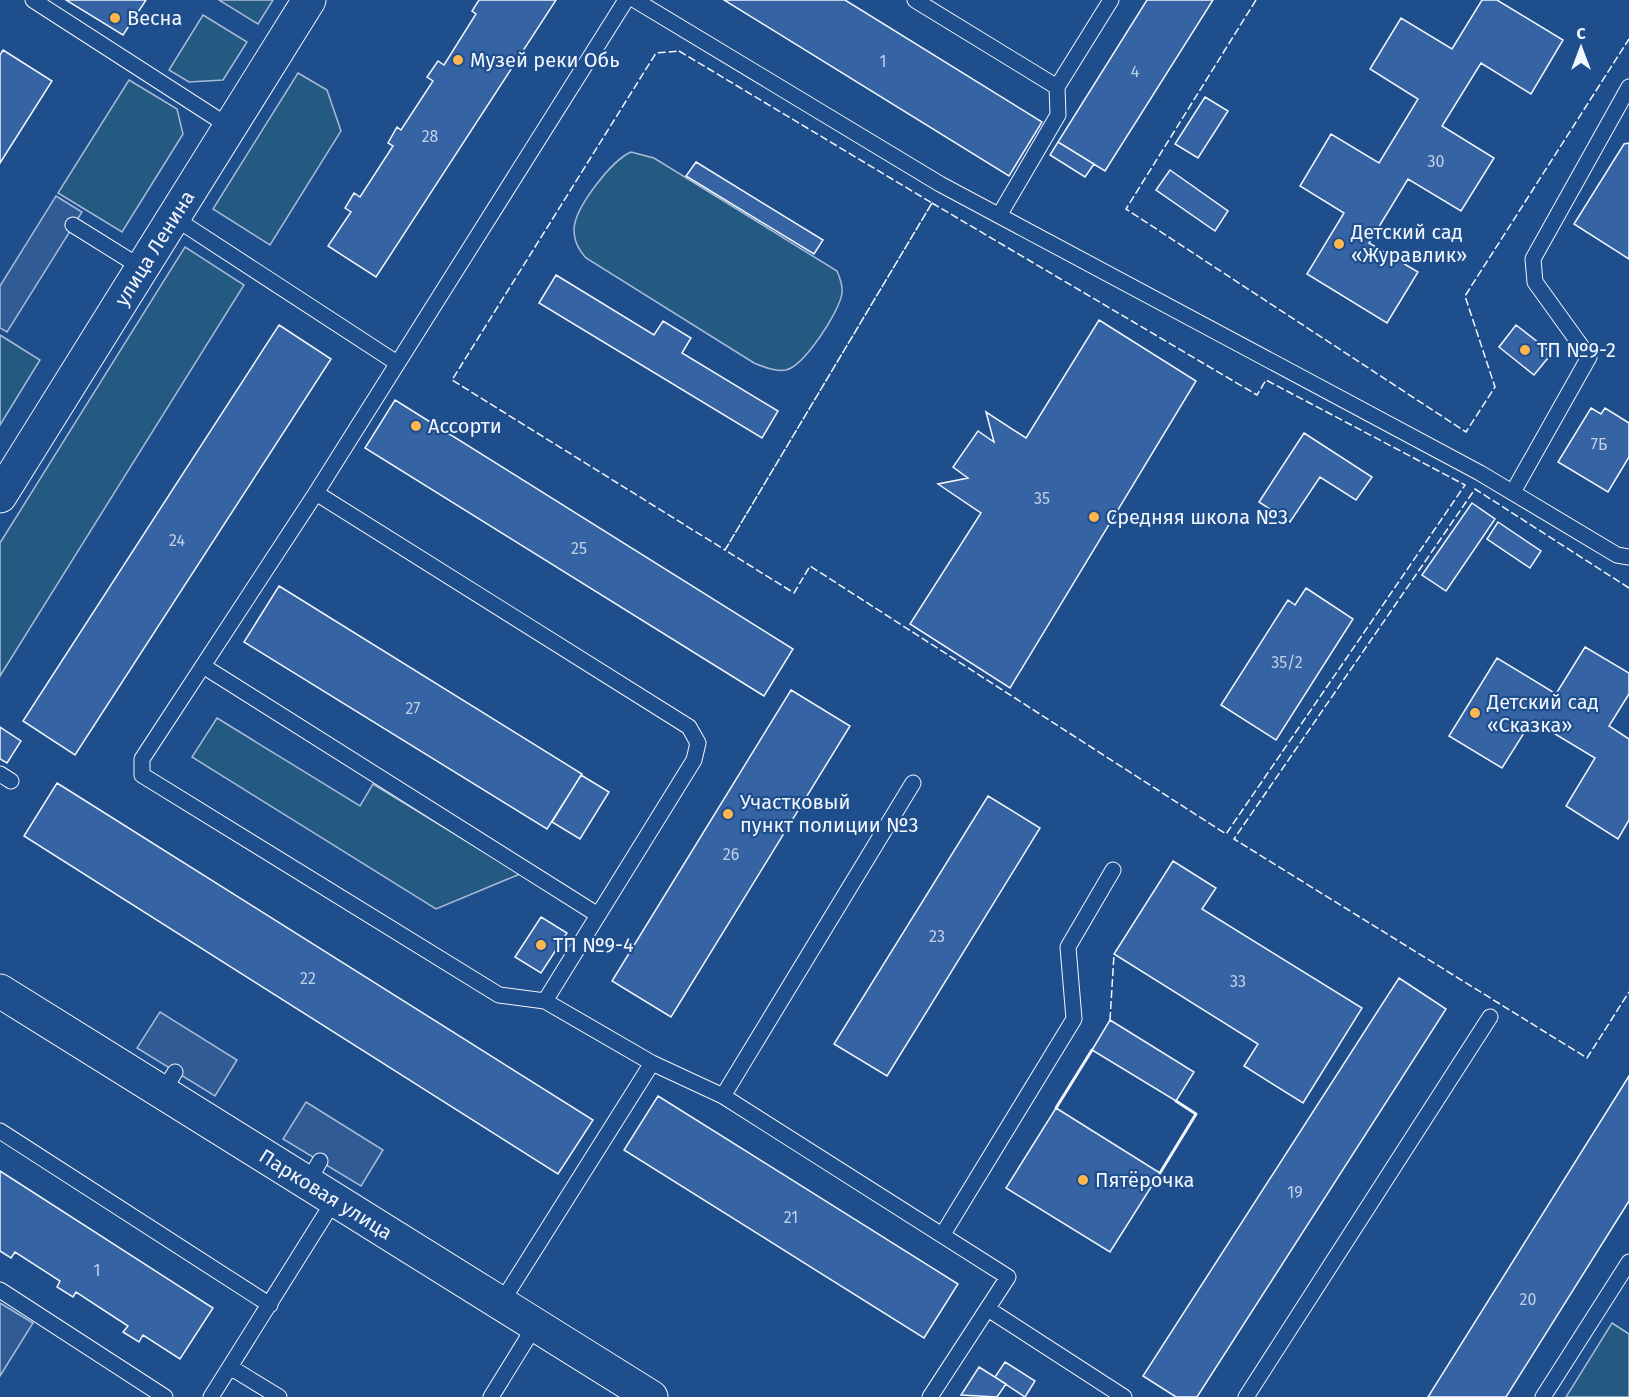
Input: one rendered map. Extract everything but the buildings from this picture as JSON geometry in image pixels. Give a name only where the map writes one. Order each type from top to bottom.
[{"type":"main road","name":"улица Ленина","points":[[0,495],[309,0]]},
{"type":"main road","name":"Парковая улица","points":[[0,991],[169,1082],[321,1181],[501,1303],[651,1397]]},
{"type":"lane","points":[[33,0],[230,127]]},
{"type":"lane","points":[[626,0],[316,493],[142,759],[142,775],[499,995],[545,1000],[652,1063],[723,1096],[1008,1276],[930,1397]]},
{"type":"lane","points":[[634,0],[940,184],[1000,214],[1513,492],[1617,555],[1629,557]]},
{"type":"lane","points":[[915,0],[1057,87]]},
{"type":"lane","points":[[1000,214],[1058,115],[1057,87],[1111,0]]},
{"type":"lane","points":[[1513,492],[1589,357],[1535,282],[1533,259],[1628,93]]},
{"type":"lane","points":[[173,217],[397,363]]},
{"type":"lane","points":[[74,225],[142,268]]},
{"type":"lane","points":[[316,493],[689,727],[698,743],[694,760],[545,1000]]},
{"type":"lane","points":[[203,666],[598,915]]},
{"type":"lane","points":[[723,1096],[913,783]]},
{"type":"lane","points":[[943,1234],[1074,1019],[1068,947],[1113,870]]},
{"type":"lane","points":[[1246,1397],[1490,1017]]},
{"type":"lane","points":[[501,1303],[652,1063]]},
{"type":"lane","points":[[0,1131],[270,1305]]},
{"type":"lane","points":[[211,1397],[270,1305],[321,1181]]},
{"type":"lane","points":[[1543,1397],[1629,1262]]},
{"type":"lane","points":[[0,1290],[11,1303],[165,1397]]},
{"type":"lane","points":[[988,1309],[1124,1397]]},
{"type":"lane","points":[[491,1397],[536,1324]]},
{"type":"lane","points":[[231,1367],[279,1397]]},
{"type":"shaded area","points":[[219,0],[273,0],[258,24]]},
{"type":"shaded area","points":[[203,15],[247,42],[223,80],[189,82],[169,70]]},
{"type":"shaded area","points":[[298,73],[327,90],[341,131],[270,245],[213,209]]},
{"type":"shaded area","points":[[129,80],[177,109],[183,134],[122,232],[58,193]]},
{"type":"shaded area","points":[[631,152],[654,158],[837,271],[842,290],[840,301],[820,337],[802,359],[786,370],[770,369],[754,363],[583,255],[574,233],[581,209],[587,197],[605,174],[614,164]]},
{"type":"shaded area","points":[[56,196],[82,212],[7,332],[0,328],[0,286]]},
{"type":"shaded area","points":[[185,247],[244,285],[0,676],[0,543]]},
{"type":"shaded area","points":[[0,335],[40,360],[0,425]]},
{"type":"shaded area","points":[[217,718],[360,806],[373,784],[520,874],[436,909],[192,757]]},
{"type":"shaded area","points":[[160,1012],[237,1060],[215,1096],[137,1048]]},
{"type":"shaded area","points":[[306,1102],[383,1150],[361,1186],[283,1139]]},
{"type":"shaded area","points":[[0,1303],[33,1323],[0,1376]]},
{"type":"shaded area","points":[[1612,1323],[1629,1334],[1629,1397],[1566,1397]]},
{"type":"fence","points":[[1256,0],[1126,209],[1466,432],[1495,387],[1465,296],[1629,39]]},
{"type":"fence","points":[[679,51],[932,203],[725,550],[452,380],[656,53],[679,51]]},
{"type":"fence","points":[[932,203],[1257,395],[1266,380],[1465,485],[1226,834],[810,566],[794,593],[725,550],[932,203]]},
{"type":"fence","points":[[1629,588],[1475,489],[1234,839],[1587,1058],[1629,992]]},
{"type":"fence","points":[[1110,1020],[1114,954]]},
{"type":"wall","points":[[1056,1108],[1092,1050]]},
{"type":"wall","points":[[1160,1173],[1196,1114],[1176,1101]]},
{"type":"place","name":"Весна","points":[[115,18]]},
{"type":"place","name":"Музей реки Обь","points":[[458,60]]},
{"type":"place","name":"Детский сад «Журавлик»","points":[[1339,244]]},
{"type":"place","name":"ТП №9-2","points":[[1525,350]]},
{"type":"place","name":"Ассорти","points":[[416,426]]},
{"type":"place","name":"Средняя школа №3","points":[[1094,517]]},
{"type":"place","name":"Детский сад «Сказка»","points":[[1475,713]]},
{"type":"place","name":"Участковый пункт полиции №3","points":[[728,814]]},
{"type":"place","name":"ТП №9-4","points":[[541,945]]},
{"type":"place","name":"Пятёрочка","points":[[1083,1180]]}]
